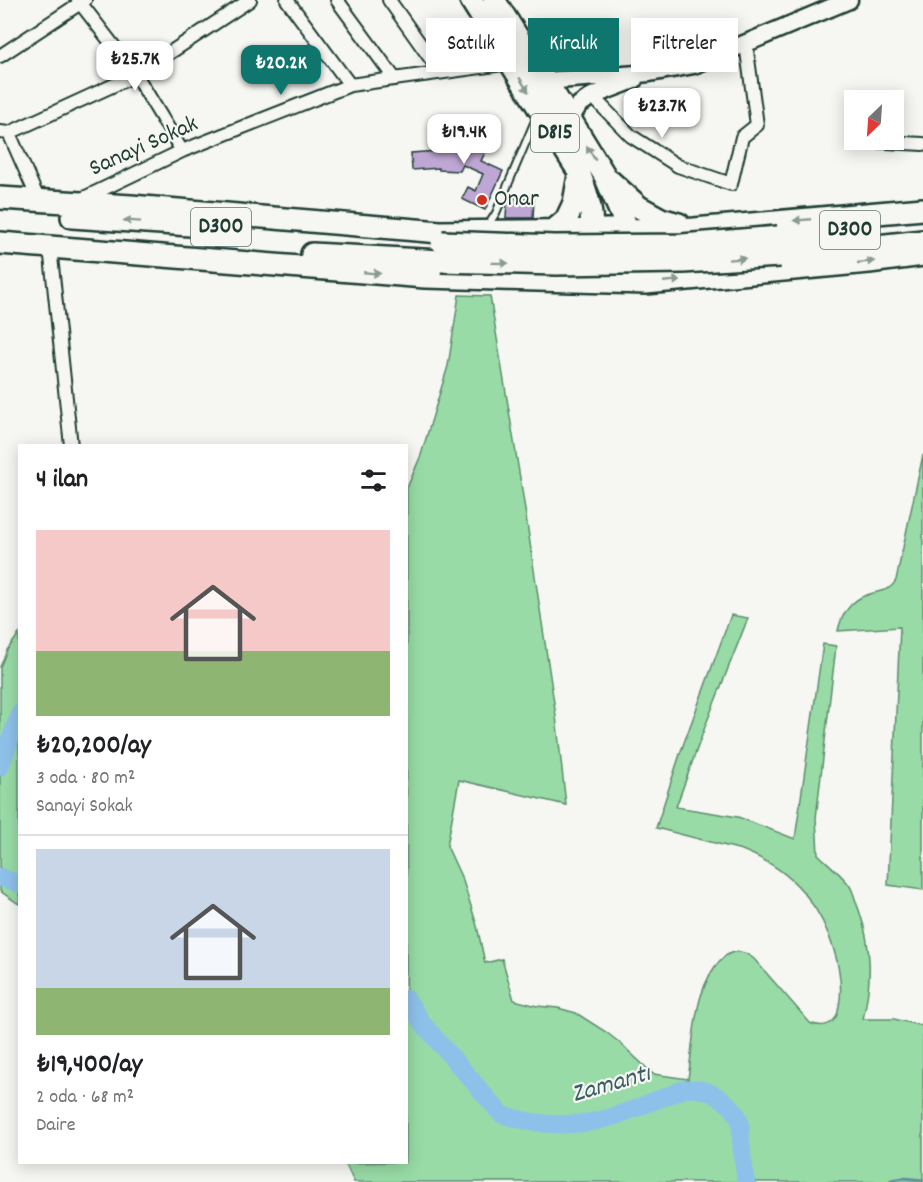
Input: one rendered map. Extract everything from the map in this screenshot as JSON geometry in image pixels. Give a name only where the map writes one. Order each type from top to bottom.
[{"type":"highway","name":"D815","points":[[471,0],[482,18]]},
{"type":"highway","name":"D815","points":[[494,0],[605,176],[628,230],[643,255],[646,283]]},
{"type":"highway","name":"D815","points":[[516,72],[579,172],[590,203],[592,230],[588,255],[588,281]]},
{"type":"highway","points":[[554,230],[566,220],[574,203],[579,172]]},
{"type":"highway","points":[[605,176],[639,207],[661,219],[694,229]]},
{"type":"highway","points":[[0,198],[142,207],[440,232],[694,229],[923,209]]},
{"type":"highway","name":"D300","points":[[0,210],[442,252]]},
{"type":"highway","name":"D300","points":[[779,247],[923,221]]},
{"type":"highway","name":"D300","points":[[0,230],[279,252],[442,252],[555,246],[779,247],[923,241]]},
{"type":"highway","points":[[0,243],[425,277],[646,283],[923,255]]},
{"type":"main road","points":[[545,81],[650,74],[694,65],[849,0]]},
{"type":"main road","points":[[570,119],[579,105],[592,96],[650,74]]},
{"type":"street","points":[[39,201],[4,132],[136,75],[250,0]]},
{"type":"street","points":[[286,0],[350,86]]},
{"type":"street","points":[[338,0],[395,79]]},
{"type":"street","points":[[389,0],[426,52]]},
{"type":"street","points":[[0,56],[81,1],[136,75],[182,151]]},
{"type":"street","points":[[592,96],[631,136],[668,160],[678,166],[731,184],[742,137],[757,125],[746,44]]},
{"type":"street","name":"Sanayi Sokak","points":[[74,203],[182,151],[350,86],[440,72]]},
{"type":"street","points":[[904,143],[923,144]]},
{"type":"street","points":[[50,248],[71,444]]},
{"type":"lane","points":[[484,231],[496,213],[540,110]]},
{"type":"green space","points":[[459,295],[490,296],[556,716],[566,805],[459,780],[447,846],[463,881],[477,926],[485,963],[502,959],[514,1000],[576,1013],[620,1043],[653,1074],[688,1079],[696,1016],[704,987],[720,961],[735,952],[744,953],[754,959],[810,1023],[821,1026],[832,1022],[838,1013],[840,993],[840,978],[834,949],[815,909],[794,882],[770,864],[742,850],[656,828],[681,751],[731,615],[748,618],[676,807],[738,817],[795,839],[823,644],[836,646],[816,818],[818,854],[849,884],[863,924],[868,951],[869,977],[863,1019],[894,1019],[923,1026],[923,1182],[354,1182],[345,1164],[408,1164],[408,486],[421,455],[448,366]]},
{"type":"green space","points":[[923,455],[923,890],[888,885],[900,627],[838,631],[844,614],[856,600],[887,589],[896,580]]},
{"type":"green space","points":[[18,635],[18,903],[0,891],[0,667],[7,650]]},
{"type":"building","points":[[482,126],[495,132],[481,161],[503,171],[485,210],[462,199],[468,187],[476,191],[483,174],[463,165],[460,171],[439,170],[439,168],[412,170],[411,153],[438,151],[438,143],[474,142]]},
{"type":"building","points":[[508,197],[534,199],[533,218],[506,218]]},
{"type":"waterway","points":[[0,767],[18,718]]},
{"type":"waterway","name":"Zamantı","points":[[0,877],[18,883]]},
{"type":"waterway","name":"Zamantı","points":[[408,1001],[423,1024],[501,1114],[545,1124],[579,1124],[619,1115],[686,1089],[701,1090],[717,1096],[730,1106],[740,1121],[746,1182]]},
{"type":"waterway","points":[[890,1182],[904,1178],[923,1180]]},
{"type":"place","name":"Onar","points":[[482,200]]}]
